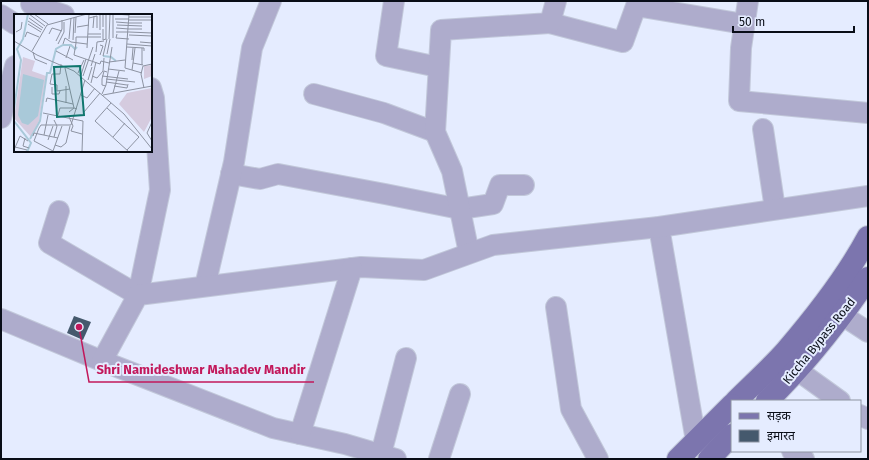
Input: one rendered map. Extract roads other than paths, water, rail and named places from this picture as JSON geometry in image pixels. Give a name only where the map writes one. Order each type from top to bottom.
[{"type":"main road","points":[[737,400],[785,352],[832,293],[868,237]]},
{"type":"main road","name":"Kiccha Bypass Road","points":[[768,400],[789,380],[846,310],[868,278]]},
{"type":"main road","points":[[832,293],[846,310]]},
{"type":"main road","points":[[678,459],[731,406]]},
{"type":"main road","points":[[709,459],[731,436]]},
{"type":"street","points":[[205,286],[234,162],[252,48],[271,1]]},
{"type":"street","points":[[394,1],[386,56],[438,67]]},
{"type":"street","points":[[550,23],[556,1]]},
{"type":"street","points":[[748,1],[741,48],[739,101],[868,113]]},
{"type":"street","points":[[469,253],[452,171],[435,132],[441,30],[550,23],[623,42],[636,6],[744,24]]},
{"type":"street","points":[[31,7],[60,14]]},
{"type":"street","points":[[1,14],[14,23]]},
{"type":"street","points":[[1,118],[14,70]]},
{"type":"street","points":[[102,361],[138,295],[160,190],[154,98],[152,91]]},
{"type":"street","points":[[314,94],[384,113],[435,132]]},
{"type":"street","points":[[762,129],[776,209]]},
{"type":"street","points":[[231,174],[260,179],[278,174],[460,209],[493,204],[500,185],[524,185]]},
{"type":"street","points":[[59,211],[49,243],[138,295],[361,267],[424,270],[493,245],[658,227],[868,196]]},
{"type":"street","points":[[658,227],[696,441]]},
{"type":"street","points":[[300,434],[352,268]]},
{"type":"street","points":[[556,307],[571,409],[598,459]]},
{"type":"street","points":[[846,310],[868,332]]},
{"type":"street","points":[[1,319],[102,361],[273,428],[300,434],[345,452],[388,457],[406,358]]},
{"type":"street","points":[[797,370],[839,400]]},
{"type":"street","points":[[439,459],[460,394]]},
{"type":"street","points":[[794,452],[804,459]]},
{"type":"place","name":"Shri Namideshwar Mahadev Mandir","points":[[79,327]]}]
